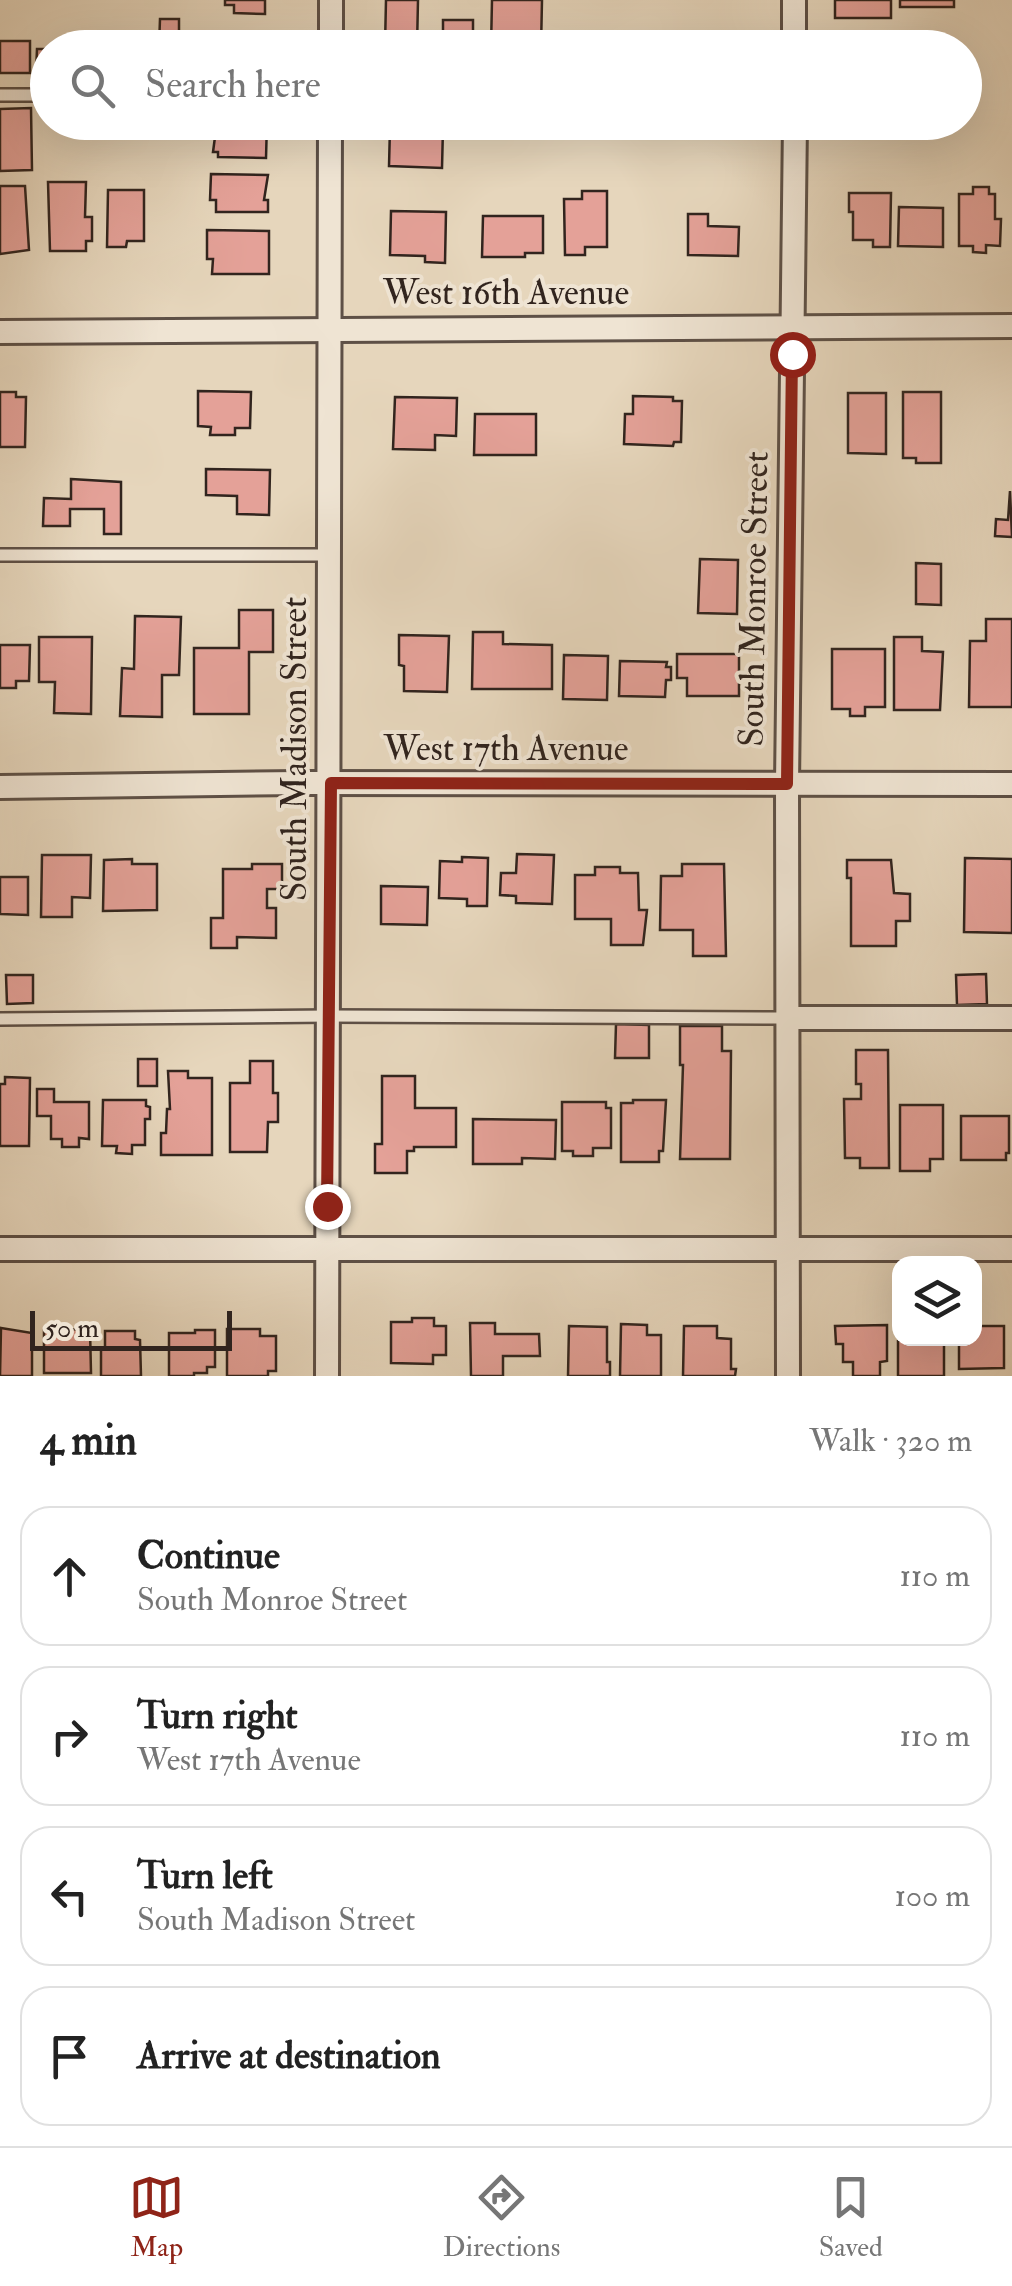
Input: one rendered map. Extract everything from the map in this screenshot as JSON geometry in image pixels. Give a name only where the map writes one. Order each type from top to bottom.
[{"type":"street","points":[[330,30],[331,0]]},
{"type":"street","points":[[794,0],[794,30]]},
{"type":"street","name":"South Madison Street","points":[[327,1376],[330,140]]},
{"type":"street","name":"South Monroe Street","points":[[788,1376],[787,784],[794,140]]},
{"type":"street","name":"West 16th Avenue","points":[[0,332],[1012,326]]},
{"type":"street","name":"West 17th Avenue","points":[[0,787],[331,783],[1012,784]]},
{"type":"street","points":[[787,1018],[1012,1018]]},
{"type":"street","points":[[0,1249],[1012,1249]]},
{"type":"lane","points":[[0,95],[30,95]]},
{"type":"lane","points":[[0,556],[330,556]]},
{"type":"lane","points":[[0,1019],[787,1018]]},
{"type":"building","points":[[225,0],[265,0],[265,14],[234,13],[234,5],[225,5]]},
{"type":"building","points":[[386,0],[418,0],[417,30],[385,30]]},
{"type":"building","points":[[492,0],[542,0],[541,30],[491,30]]},
{"type":"building","points":[[835,0],[891,0],[891,18],[835,18]]},
{"type":"building","points":[[900,0],[954,0],[954,7],[900,7]]},
{"type":"building","points":[[160,19],[179,19],[179,30],[160,30]]},
{"type":"building","points":[[443,20],[473,20],[473,30],[443,30]]},
{"type":"building","points":[[0,41],[30,41],[30,73],[0,73]]},
{"type":"building","points":[[30,108],[32,170],[0,171],[0,109]]},
{"type":"building","points":[[215,140],[266,140],[266,158],[218,157],[218,152],[213,152]]},
{"type":"building","points":[[390,140],[443,140],[442,168],[389,166]]},
{"type":"building","points":[[211,174],[268,175],[264,200],[268,200],[268,212],[216,212],[216,200],[210,200]]},
{"type":"building","points":[[48,182],[86,182],[85,217],[92,217],[92,241],[86,241],[86,251],[50,251]]},
{"type":"building","points":[[0,186],[25,186],[29,250],[0,254]]},
{"type":"building","points":[[973,187],[989,187],[989,194],[995,194],[995,219],[1001,219],[1000,246],[986,245],[986,253],[973,252],[973,246],[959,246],[959,194],[973,194]]},
{"type":"building","points":[[108,190],[144,190],[144,241],[127,241],[126,247],[107,247]]},
{"type":"building","points":[[582,191],[607,191],[607,247],[585,247],[585,255],[565,255],[564,199],[582,199]]},
{"type":"building","points":[[849,193],[891,193],[890,247],[873,247],[873,240],[853,240]]},
{"type":"building","points":[[899,207],[943,208],[943,247],[898,246]]},
{"type":"building","points":[[391,211],[446,212],[445,263],[425,262],[425,256],[390,255]]},
{"type":"building","points":[[688,214],[708,214],[708,226],[739,227],[738,256],[688,255]]},
{"type":"building","points":[[483,216],[543,216],[543,253],[482,257]]},
{"type":"building","points":[[207,230],[269,231],[269,274],[212,274],[213,259],[207,259]]},
{"type":"building","points":[[198,391],[251,392],[250,428],[235,428],[235,435],[210,435],[211,427],[198,426]]},
{"type":"building","points":[[0,392],[16,392],[16,397],[26,397],[25,447],[0,447]]},
{"type":"building","points":[[903,392],[941,392],[941,463],[916,463],[916,458],[903,458]]},
{"type":"building","points":[[848,393],[886,393],[886,454],[848,453]]},
{"type":"building","points":[[633,396],[673,397],[673,401],[682,401],[681,442],[674,442],[673,446],[624,444],[625,414],[633,414]]},
{"type":"building","points":[[395,397],[457,398],[456,436],[435,435],[435,450],[393,449]]},
{"type":"building","points":[[475,414],[536,414],[536,455],[474,455]]},
{"type":"building","points":[[206,469],[270,470],[269,515],[237,514],[237,496],[206,495]]},
{"type":"building","points":[[71,479],[121,482],[121,534],[104,534],[104,509],[70,509],[70,526],[43,526],[44,498],[71,499]]},
{"type":"building","points":[[1010,491],[1012,537],[995,536],[996,519],[1008,520]]},
{"type":"building","points":[[700,559],[738,560],[737,614],[698,613]]},
{"type":"building","points":[[916,563],[941,564],[941,605],[916,604]]},
{"type":"building","points":[[239,610],[273,610],[273,652],[249,652],[249,714],[194,714],[194,648],[239,648]]},
{"type":"building","points":[[135,616],[181,617],[179,675],[162,675],[162,717],[120,716],[122,668],[134,669]]},
{"type":"building","points":[[986,619],[1012,619],[1012,707],[969,707],[970,641],[986,641]]},
{"type":"building","points":[[473,632],[503,632],[503,644],[552,645],[552,689],[472,689]]},
{"type":"building","points":[[399,635],[449,636],[447,692],[404,691]]},
{"type":"building","points":[[39,637],[92,637],[91,714],[54,713],[55,682],[39,682]]},
{"type":"building","points":[[894,637],[922,637],[922,651],[943,652],[940,710],[894,710]]},
{"type":"building","points":[[0,645],[30,645],[29,681],[16,681],[16,688],[0,688]]},
{"type":"building","points":[[832,649],[885,649],[885,707],[865,707],[865,716],[850,716],[850,709],[832,709]]},
{"type":"building","points":[[677,654],[739,654],[739,696],[687,696],[687,678],[677,678]]},
{"type":"building","points":[[564,655],[608,656],[607,700],[563,699]]},
{"type":"building","points":[[620,661],[667,662],[671,680],[666,680],[665,697],[619,696]]},
{"type":"building","points":[[517,854],[554,855],[552,904],[516,903],[516,896],[500,895],[501,873],[516,873]]},
{"type":"building","points":[[42,855],[91,855],[90,898],[72,897],[72,917],[41,917]]},
{"type":"building","points":[[462,857],[488,858],[487,906],[467,906],[467,899],[439,898],[440,861],[462,862]]},
{"type":"building","points":[[965,858],[1012,859],[1012,933],[964,932]]},
{"type":"building","points":[[132,859],[132,864],[157,864],[157,910],[103,911],[104,860]]},
{"type":"building","points":[[847,860],[891,860],[894,893],[910,894],[910,921],[896,921],[896,946],[851,946],[851,878],[847,878]]},
{"type":"building","points":[[252,864],[282,864],[282,889],[267,889],[267,908],[276,908],[276,938],[237,937],[237,948],[211,948],[211,918],[223,918],[223,869],[252,869]]},
{"type":"building","points":[[682,864],[724,864],[726,956],[693,956],[693,930],[660,930],[661,876],[682,876]]},
{"type":"building","points":[[595,867],[620,867],[620,873],[638,873],[639,910],[647,910],[643,945],[611,945],[611,919],[575,919],[575,875],[595,875]]},
{"type":"building","points":[[0,877],[28,877],[28,915],[0,914]]},
{"type":"building","points":[[381,886],[428,887],[427,925],[381,924]]},
{"type":"building","points":[[986,974],[987,1004],[957,1005],[956,975]]},
{"type":"building","points":[[6,975],[33,975],[33,1003],[7,1004]]},
{"type":"building","points":[[616,1024],[649,1025],[649,1058],[615,1058]]},
{"type":"building","points":[[680,1026],[722,1026],[722,1051],[731,1051],[730,1159],[680,1159]]},
{"type":"building","points":[[856,1050],[888,1050],[889,1168],[860,1168],[860,1158],[845,1158],[844,1099],[861,1099],[861,1084],[856,1084]]},
{"type":"building","points":[[138,1059],[157,1059],[157,1086],[138,1086]]},
{"type":"building","points":[[250,1061],[273,1061],[278,1122],[268,1122],[267,1152],[230,1152],[230,1083],[250,1083]]},
{"type":"building","points":[[168,1071],[188,1071],[188,1078],[212,1078],[212,1155],[161,1155],[161,1133],[166,1133],[170,1109]]},
{"type":"building","points":[[382,1076],[415,1076],[415,1108],[456,1108],[456,1147],[414,1147],[414,1151],[407,1151],[407,1173],[375,1173],[375,1144],[382,1144]]},
{"type":"building","points":[[5,1077],[30,1078],[29,1146],[0,1146],[0,1084],[5,1084]]},
{"type":"building","points":[[37,1089],[54,1089],[54,1102],[89,1102],[89,1139],[79,1138],[79,1147],[62,1147],[62,1139],[51,1139],[51,1116],[37,1116]]},
{"type":"building","points":[[103,1100],[146,1100],[150,1119],[145,1119],[145,1145],[132,1145],[132,1154],[116,1153],[117,1146],[102,1146]]},
{"type":"building","points":[[666,1100],[659,1162],[621,1162],[621,1103]]},
{"type":"building","points":[[562,1102],[606,1102],[606,1108],[611,1108],[611,1148],[593,1148],[593,1156],[573,1156],[573,1151],[562,1151]]},
{"type":"building","points":[[900,1105],[943,1105],[943,1159],[930,1159],[930,1171],[900,1171]]},
{"type":"building","points":[[961,1116],[1009,1116],[1006,1160],[961,1160]]},
{"type":"building","points":[[473,1119],[556,1120],[555,1159],[522,1158],[522,1164],[473,1164]]},
{"type":"building","points":[[412,1318],[434,1318],[434,1326],[446,1326],[446,1355],[433,1355],[433,1364],[391,1363],[391,1322],[412,1322]]},
{"type":"building","points":[[470,1323],[495,1323],[495,1334],[539,1334],[540,1356],[503,1356],[503,1376],[471,1376]]},
{"type":"building","points":[[621,1324],[647,1325],[647,1335],[661,1335],[661,1376],[620,1376]]},
{"type":"building","points":[[887,1325],[887,1361],[880,1362],[880,1376],[853,1376],[853,1362],[843,1362],[843,1344],[836,1344],[835,1326]]},
{"type":"building","points":[[569,1326],[607,1327],[610,1376],[568,1376]]},
{"type":"building","points":[[684,1326],[717,1326],[717,1338],[731,1339],[731,1369],[736,1369],[735,1376],[683,1376]]},
{"type":"building","points":[[982,1326],[1004,1326],[1004,1368],[959,1369],[959,1346],[982,1346]]},
{"type":"building","points":[[1,1328],[32,1333],[32,1376],[0,1376]]},
{"type":"building","points":[[90,1329],[91,1373],[44,1373],[44,1330]]},
{"type":"building","points":[[227,1329],[260,1329],[260,1336],[276,1336],[276,1371],[268,1371],[268,1376],[227,1376]]},
{"type":"building","points":[[215,1330],[215,1367],[207,1367],[207,1373],[194,1376],[169,1376],[169,1333]]},
{"type":"building","points":[[105,1331],[135,1331],[135,1339],[140,1340],[141,1376],[101,1376]]},
{"type":"building","points":[[898,1346],[944,1346],[944,1376],[898,1376]]},
{"type":"route","points":[[327,1206],[331,783],[787,784],[792,354]]}]
